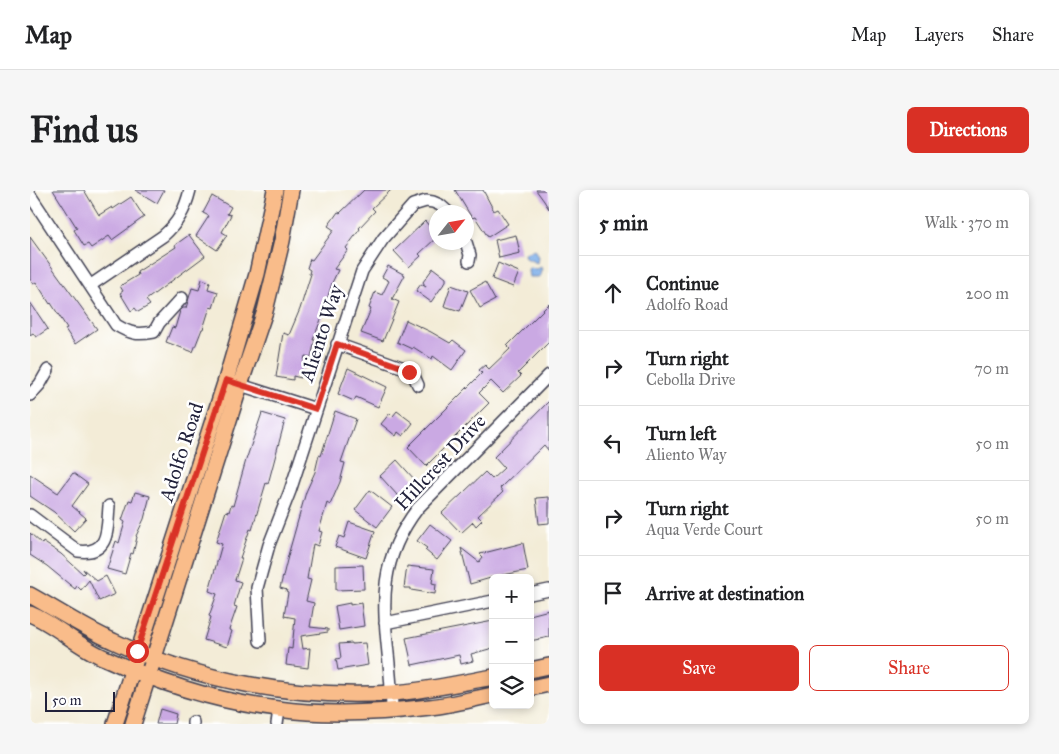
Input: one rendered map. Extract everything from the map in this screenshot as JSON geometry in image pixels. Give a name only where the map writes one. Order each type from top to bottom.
[{"type":"main road","name":"Adolfo Road","points":[[133,724],[233,382],[275,190]]},
{"type":"main road","name":"Adolfo Road","points":[[115,724],[137,651],[233,382],[265,311],[282,241],[291,190]]},
{"type":"main road","points":[[30,595],[112,641],[153,657],[232,682],[252,686],[299,692],[392,693],[422,690],[489,678]]},
{"type":"main road","points":[[30,614],[104,658],[131,670],[278,717],[431,707],[489,696]]},
{"type":"main road","points":[[534,669],[549,666]]},
{"type":"main road","points":[[534,687],[549,684]]},
{"type":"street","points":[[91,286],[172,228],[179,220],[186,206],[190,190]]},
{"type":"street","points":[[30,195],[116,324],[125,330],[139,335],[154,332],[165,316],[182,298]]},
{"type":"street","name":"Aliento Way","points":[[260,641],[257,588],[269,545],[290,491],[362,271],[382,239],[413,205],[419,202],[433,202],[440,205]]},
{"type":"street","points":[[468,250],[469,261]]},
{"type":"street","points":[[337,344],[404,368],[414,376],[418,385]]},
{"type":"street","points":[[30,395],[40,384],[48,370]]},
{"type":"street","name":"Hillcrest Drive","points":[[392,710],[385,623],[385,584],[390,559],[401,534],[418,508],[549,375]]},
{"type":"street","points":[[233,382],[316,409]]},
{"type":"street","points":[[30,515],[78,551],[88,552],[99,547],[106,540],[109,506]]},
{"type":"street","points":[[534,593],[549,590]]},
{"type":"street","points":[[385,623],[489,602]]},
{"type":"water","points":[[534,249],[538,257],[537,263],[525,258],[524,254]]},
{"type":"water","points":[[541,267],[541,275],[529,277],[529,268],[537,269]]},
{"type":"building","points":[[53,190],[84,190],[99,215],[112,207],[113,209],[131,197],[144,217],[112,240],[109,236],[91,248],[88,244],[84,246],[74,230],[77,228]]},
{"type":"building","points":[[135,190],[164,190],[157,203]]},
{"type":"building","points":[[364,190],[391,190],[372,208],[375,211],[359,228],[346,248],[348,250],[334,269],[338,270],[313,340],[315,340],[311,357],[305,356],[301,378],[293,376],[293,380],[276,377],[283,333],[289,335],[300,309],[311,274],[309,274],[310,270],[307,268],[310,259],[312,260],[334,230],[328,226],[338,212],[340,213]]},
{"type":"building","points":[[455,190],[483,190],[494,211],[498,209],[508,224],[488,237],[474,217],[474,205],[464,205]]},
{"type":"building","points":[[536,190],[549,190],[549,209],[544,201]]},
{"type":"building","points":[[212,196],[231,207],[227,214],[231,215],[222,232],[227,235],[217,250],[196,236],[209,216],[203,213]]},
{"type":"building","points":[[425,221],[429,226],[429,245],[419,254],[421,256],[409,267],[394,251]]},
{"type":"building","points":[[189,235],[205,256],[146,300],[150,305],[138,312],[135,308],[131,311],[120,293],[123,291],[120,286],[138,275],[137,272],[176,247],[175,245]]},
{"type":"building","points":[[516,235],[520,253],[499,258],[495,240]]},
{"type":"building","points":[[30,237],[97,329],[75,344],[51,303],[36,282],[33,284],[30,279]]},
{"type":"building","points":[[498,263],[519,272],[513,287],[492,279]]},
{"type":"building","points":[[388,266],[405,275],[392,299],[399,302],[383,341],[361,333],[371,309],[369,308],[375,292],[382,295],[389,281],[382,277]]},
{"type":"building","points":[[433,268],[446,278],[446,281],[431,302],[416,291],[421,284],[426,287],[423,282]]},
{"type":"building","points":[[202,279],[210,282],[208,289],[218,292],[213,308],[210,307],[193,352],[166,342],[172,327],[175,328],[180,311],[186,308],[192,288],[199,290]]},
{"type":"building","points":[[485,282],[495,300],[480,308],[470,290]]},
{"type":"building","points":[[451,285],[468,291],[460,311],[444,306]]},
{"type":"building","points":[[30,302],[48,329],[36,337],[33,333],[30,335]]},
{"type":"building","points":[[549,304],[549,342],[518,373],[521,376],[503,393],[491,381],[479,393],[489,403],[426,466],[408,447],[482,373],[479,370],[485,365],[489,369],[510,349],[507,346]]},
{"type":"building","points":[[406,320],[450,343],[453,340],[466,350],[452,370],[433,356],[432,359],[413,347],[412,349],[397,342]]},
{"type":"building","points":[[348,368],[387,387],[378,407],[356,397],[354,401],[338,394]]},
{"type":"building","points":[[549,401],[549,451],[544,445],[500,488],[503,492],[478,516],[482,520],[476,526],[473,522],[461,533],[442,513],[485,472],[492,479],[504,468],[494,457]]},
{"type":"building","points":[[335,411],[356,419],[341,462],[345,463],[340,482],[330,505],[327,503],[319,531],[322,532],[318,546],[313,544],[307,579],[311,580],[306,601],[314,603],[310,627],[328,629],[328,632],[301,636],[303,649],[310,648],[308,668],[286,665],[288,648],[292,649],[295,618],[284,616],[288,593],[286,592],[287,590],[280,588],[306,492],[315,472],[319,455],[321,456]]},
{"type":"building","points":[[397,411],[413,423],[403,436],[398,432],[396,436],[381,424],[390,413],[393,416]]},
{"type":"building","points":[[262,413],[285,420],[268,484],[266,483],[252,530],[250,529],[240,558],[242,558],[235,580],[241,582],[234,606],[237,607],[229,630],[232,631],[227,647],[204,640],[211,617],[209,616],[217,594],[209,591],[222,544],[216,542],[226,511],[229,512],[231,505],[233,506]]},
{"type":"building","points":[[397,460],[415,480],[398,496],[380,476]]},
{"type":"building","points":[[73,473],[88,484],[72,506],[86,518],[74,531],[54,512],[30,496],[30,474],[58,493]]},
{"type":"building","points":[[370,490],[392,507],[377,527],[355,510]]},
{"type":"building","points":[[135,492],[150,496],[144,519],[136,536],[133,554],[131,553],[125,574],[107,569],[116,541],[119,543],[125,522],[122,520],[129,500],[132,501]]},
{"type":"building","points":[[549,497],[549,523],[539,524],[536,498]]},
{"type":"building","points":[[349,522],[375,531],[366,558],[335,547],[339,536],[344,538]]},
{"type":"building","points":[[430,524],[452,541],[437,560],[425,550],[427,548],[417,541]]},
{"type":"building","points":[[30,533],[42,544],[43,542],[61,554],[83,574],[85,572],[83,569],[97,581],[106,576],[115,594],[99,601],[89,580],[81,590],[77,586],[75,589],[30,555]]},
{"type":"building","points":[[523,543],[528,570],[509,574],[489,574],[489,578],[470,584],[461,548],[479,562],[483,557],[480,554]]},
{"type":"building","points":[[363,565],[364,589],[336,590],[336,566]]},
{"type":"building","points":[[407,566],[434,569],[432,583],[436,584],[435,594],[404,588]]},
{"type":"building","points":[[350,603],[350,605],[361,603],[364,626],[339,630],[335,606]]},
{"type":"building","points":[[549,610],[549,637],[534,640],[534,614]]},
{"type":"building","points":[[489,622],[489,649],[471,654],[473,661],[461,664],[459,655],[412,665],[406,638]]},
{"type":"building","points":[[365,643],[368,665],[338,670],[336,659],[341,658],[339,644]]},
{"type":"building","points":[[160,709],[176,714],[174,724],[156,724]]},
{"type":"route","points":[[137,651],[226,380],[316,409],[337,344],[404,368],[409,372]]}]
